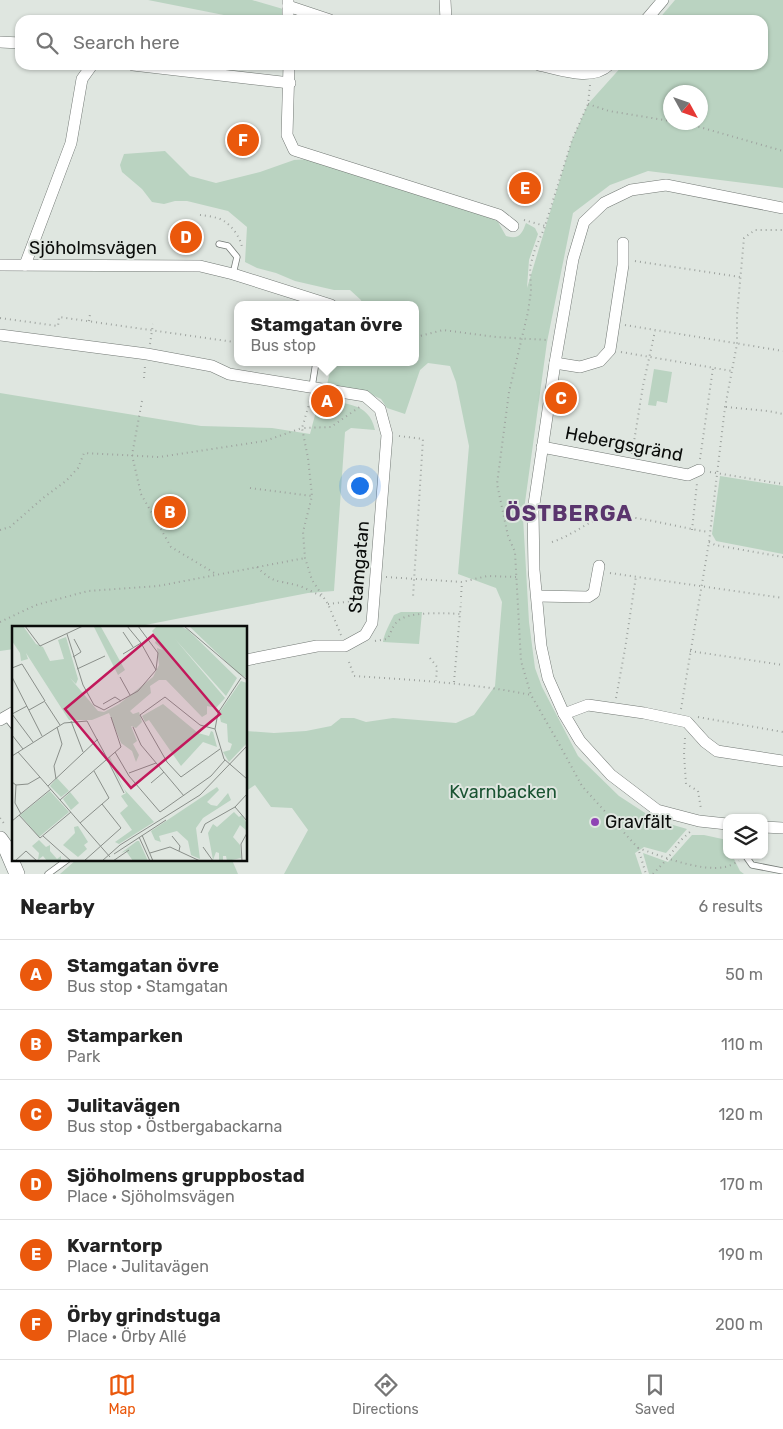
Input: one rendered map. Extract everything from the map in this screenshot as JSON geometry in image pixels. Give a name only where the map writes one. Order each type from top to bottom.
[{"type":"street","points":[[446,0],[446,15]]},
{"type":"street","points":[[650,15],[663,0]]},
{"type":"street","points":[[288,3],[318,15]]},
{"type":"street","points":[[0,42],[15,43]]},
{"type":"street","points":[[25,265],[71,143],[82,79],[88,70]]},
{"type":"street","points":[[177,70],[290,83]]},
{"type":"street","points":[[289,70],[287,135],[294,150],[499,215],[513,226]]},
{"type":"street","points":[[567,70],[584,73],[596,73],[600,70]]},
{"type":"street","points":[[723,824],[703,822],[657,810],[611,776],[580,741],[564,714],[548,678],[542,652],[534,570],[533,511],[573,259],[584,222],[604,203],[631,190],[666,185],[783,208]]},
{"type":"street","points":[[555,363],[580,367],[600,361],[610,350],[623,258],[623,242]]},
{"type":"street","name":"Sjöholmsvägen","points":[[0,265],[200,266],[233,274],[318,301]]},
{"type":"street","name":"Stamgatan","points":[[0,335],[147,354],[212,366],[229,374],[365,396],[380,409],[386,435],[372,623],[365,635],[345,646],[317,646],[248,660]]},
{"type":"street","name":"Hebergsgränd","points":[[542,447],[688,475],[699,470]]},
{"type":"street","points":[[537,596],[588,597],[594,593],[599,568]]},
{"type":"street","points":[[564,714],[588,705],[644,713],[687,722],[705,742],[717,751],[783,760]]},
{"type":"street","points":[[768,827],[783,828]]},
{"type":"street","points":[[0,839],[17,874]]},
{"type":"lane","points":[[219,244],[228,246],[237,257],[233,274]]},
{"type":"lane","points":[[312,387],[315,366]]},
{"type":"lane","points":[[747,859],[752,865],[783,871]]},
{"type":"lane","points":[[48,874],[64,862]]},
{"type":"path","points":[[521,337],[531,291],[530,267],[572,140],[588,104],[591,73]]},
{"type":"path","points":[[588,104],[610,111],[663,120]]},
{"type":"path","points":[[708,129],[783,151]]},
{"type":"path","points":[[200,215],[225,221],[241,241],[242,248],[237,257]]},
{"type":"path","points":[[513,226],[525,220],[545,226]]},
{"type":"path","points":[[680,714],[709,542],[725,407],[737,344],[737,314],[744,238],[755,230],[783,230]]},
{"type":"path","points":[[623,258],[655,265],[740,277]]},
{"type":"path","points":[[89,321],[90,314]]},
{"type":"path","points":[[0,318],[58,326],[59,317],[234,342]]},
{"type":"path","points":[[615,323],[783,351],[783,346]]},
{"type":"path","points":[[419,336],[443,330],[496,337],[548,340],[559,343]]},
{"type":"path","points":[[630,464],[655,330]]},
{"type":"path","points":[[216,334],[216,339]]},
{"type":"path","points":[[610,350],[732,371]]},
{"type":"path","points":[[692,530],[713,368]]},
{"type":"path","points":[[312,387],[312,396],[302,428],[308,458],[312,496],[303,532],[305,558],[312,580],[328,604],[341,635]]},
{"type":"path","points":[[142,401],[132,455],[141,494],[172,547],[218,575]]},
{"type":"path","points":[[0,530],[10,527],[66,481],[78,468],[84,453],[158,457],[265,441],[302,428],[332,427],[364,405]]},
{"type":"path","points":[[725,407],[783,414]]},
{"type":"path","points":[[386,435],[424,439],[413,597]]},
{"type":"path","points":[[699,470],[783,484]]},
{"type":"path","points":[[250,488],[312,496]]},
{"type":"path","points":[[552,542],[565,538],[605,515],[710,532]]},
{"type":"path","points":[[709,542],[715,545],[783,557]]},
{"type":"path","points":[[0,622],[36,605],[88,591],[158,586],[305,558]]},
{"type":"path","points":[[257,567],[266,577],[281,584],[296,585],[323,597]]},
{"type":"path","points":[[599,568],[701,587],[783,598]]},
{"type":"path","points":[[384,577],[462,582],[487,576],[516,577]]},
{"type":"path","points":[[615,705],[636,576]]},
{"type":"path","points":[[461,598],[462,582]]},
{"type":"path","points":[[328,604],[366,600]]},
{"type":"path","points":[[454,683],[460,602]]},
{"type":"path","points":[[370,642],[387,639],[392,634],[396,622],[403,616],[441,613],[460,614]]},
{"type":"path","points":[[690,651],[783,665]]},
{"type":"path","points":[[430,658],[436,667],[436,682]]},
{"type":"path","points":[[349,662],[354,676],[454,683],[531,695]]},
{"type":"path","points":[[699,717],[783,732]]},
{"type":"path","points":[[684,754],[686,784],[698,791],[703,822]]},
{"type":"path","points":[[653,874],[680,841],[691,831]]},
{"type":"path","points":[[638,848],[668,858],[706,867],[724,867],[741,859]]},
{"type":"green space","points":[[148,0],[252,0],[283,9],[282,15],[224,15]]},
{"type":"green space","name":"Kvarnbacken","points":[[675,0],[783,0],[783,188],[648,171],[610,185],[573,213],[547,342],[523,517],[529,622],[535,668],[542,687],[578,756],[619,796],[656,820],[687,829],[666,853],[644,847],[635,853],[642,874],[284,874],[308,830],[292,808],[271,807],[255,785],[248,790],[248,731],[274,733],[306,731],[331,726],[341,718],[354,718],[366,722],[393,718],[456,723],[474,715],[495,686],[502,602],[496,588],[458,574],[469,446],[456,382],[450,366],[428,363],[420,370],[405,414],[387,408],[381,399],[368,393],[327,385],[331,366],[419,366],[419,301],[361,301],[350,290],[334,290],[295,281],[257,268],[245,262],[247,227],[228,211],[187,201],[175,201],[164,204],[152,202],[142,189],[122,172],[120,165],[124,154],[165,151],[190,176],[216,183],[260,172],[294,160],[309,159],[493,219],[498,222],[506,236],[517,237],[526,223],[535,228],[538,234],[529,260],[527,288],[572,140],[588,104],[619,70],[768,70],[768,15],[662,15]]},
{"type":"green space","points":[[654,369],[672,372],[667,403],[657,401],[656,406],[648,405]]},
{"type":"green space","points":[[0,393],[201,426],[272,428],[310,434],[319,400],[354,406],[367,414],[372,421],[375,430],[351,428],[345,432],[334,591],[308,593],[140,626],[12,626],[12,649],[0,651]]},
{"type":"green space","points":[[720,476],[783,486],[783,554],[716,541],[712,534]]},
{"type":"green space","points":[[401,612],[422,612],[419,644],[383,642],[394,615]]},
{"type":"green space","points":[[692,835],[704,835],[723,839],[723,859],[734,859],[740,871],[744,874],[649,874],[643,853],[668,862]]},
{"type":"green space","points":[[74,862],[233,862],[238,874],[60,874]]},
{"type":"place","name":"Örby grindstuga","points":[[243,140]]},
{"type":"place","name":"Kvarntorp","points":[[525,188]]},
{"type":"place","name":"Sjöholmens gruppbostad","points":[[186,237]]},
{"type":"place","name":"Julitavägen","points":[[561,398]]},
{"type":"place","name":"Stamgatan övre","points":[[327,401]]},
{"type":"place","name":"Stamparken","points":[[170,512]]},
{"type":"place","name":"Gravfält","points":[[595,822]]},
{"type":"district","name":"ÖSTBERGA","points":[[569,513]]}]
